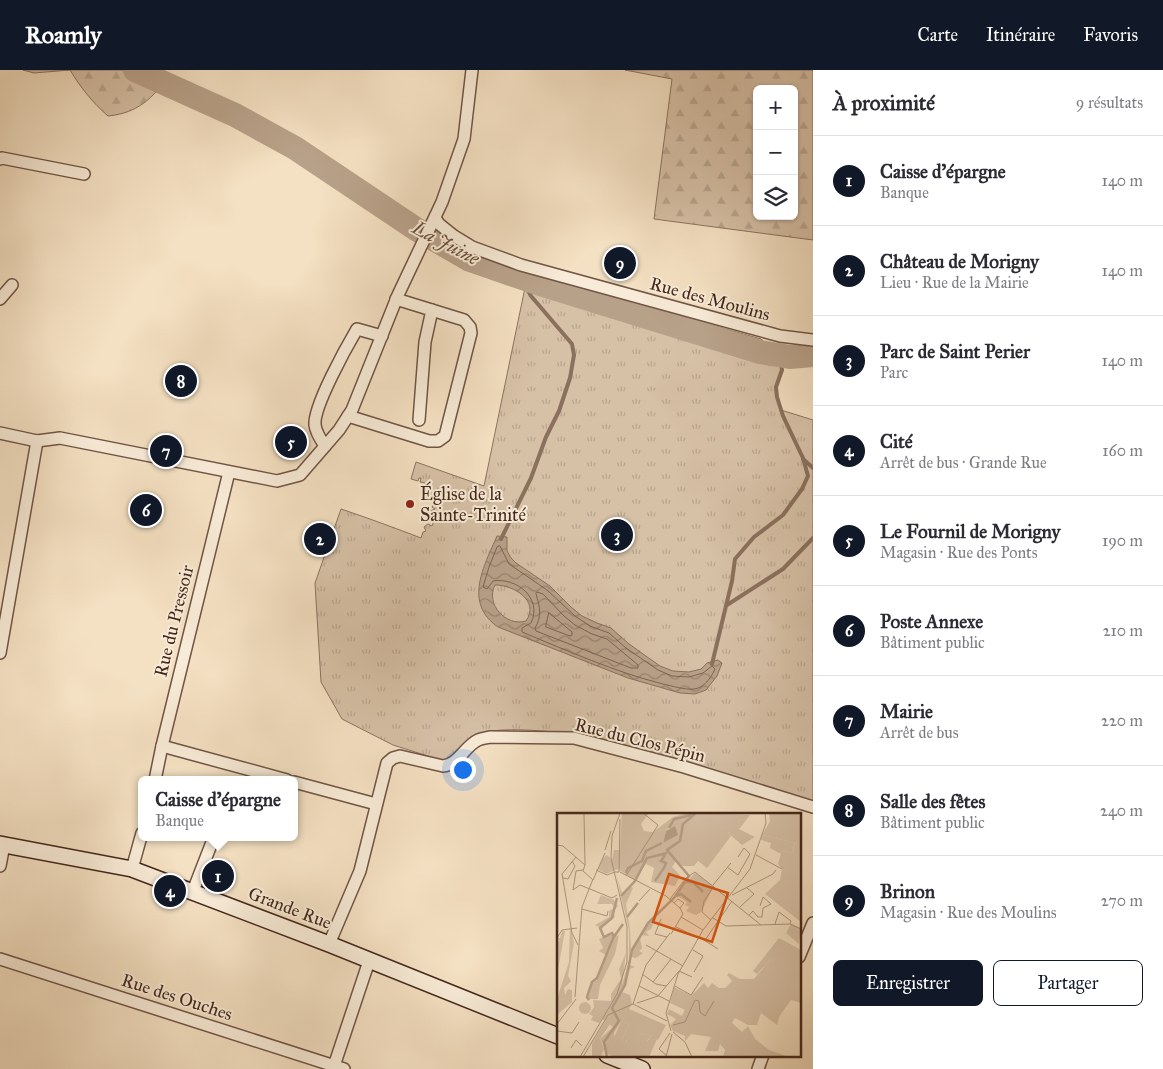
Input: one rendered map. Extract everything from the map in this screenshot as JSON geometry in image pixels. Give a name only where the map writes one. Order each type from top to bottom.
[{"type":"main road","name":"Grande Rue","points":[[2,844],[132,869],[329,944],[557,1036]]},
{"type":"main road","points":[[610,1056],[642,1069]]},
{"type":"street","points":[[0,433],[38,442],[60,438],[277,481],[300,475],[339,430],[348,416],[396,299],[434,221],[464,138],[472,70]]},
{"type":"street","points":[[0,159],[84,174]]},
{"type":"street","name":"Rue des Moulins","points":[[434,221],[472,247],[521,265],[780,336],[813,340]]},
{"type":"street","points":[[0,299],[12,285]]},
{"type":"street","points":[[348,416],[429,441],[438,441],[445,436],[471,333],[470,327],[464,320],[396,299]]},
{"type":"street","points":[[419,420],[425,342],[432,310]]},
{"type":"street","points":[[325,446],[316,432],[314,423],[345,348],[357,329],[382,336]]},
{"type":"street","points":[[0,653],[38,442]]},
{"type":"street","name":"Rue du Pressoir","points":[[156,776],[229,472]]},
{"type":"street","name":"Rue du Clos Pépin","points":[[329,944],[360,871],[387,763],[393,758],[400,756],[450,766],[469,746],[478,740],[490,737],[574,738],[684,767],[813,807]]},
{"type":"street","points":[[162,746],[272,776]]},
{"type":"street","points":[[298,783],[376,804]]},
{"type":"street","points":[[132,869],[140,841]]},
{"type":"street","points":[[193,891],[212,841]]},
{"type":"street","points":[[0,866],[2,844]]},
{"type":"street","points":[[800,956],[813,923]]},
{"type":"street","name":"Rue des Ouches","points":[[0,959],[337,1068]]},
{"type":"street","points":[[337,1068],[369,960]]},
{"type":"street","points":[[758,1069],[763,1056]]},
{"type":"green space","points":[[23,70],[70,70],[34,73]]},
{"type":"green space","points":[[70,70],[135,70],[152,84],[156,92],[134,109],[122,114],[108,116],[87,94]]},
{"type":"green space","points":[[625,70],[813,70],[813,240],[654,219],[672,79]]},
{"type":"green space","points":[[528,273],[761,339],[780,356],[782,370],[776,387],[781,410],[813,420],[813,802],[575,734],[525,730],[487,732],[478,735],[444,761],[393,745],[342,719],[321,682],[315,583],[341,509],[421,538],[423,532],[426,531],[424,527],[428,524],[432,526],[436,516],[431,516],[430,511],[435,509],[432,507],[436,500],[427,495],[427,486],[425,483],[420,482],[421,478],[418,481],[411,479],[416,462],[484,486]]},
{"type":"water","points":[[497,536],[507,537],[507,551],[516,563],[550,586],[582,616],[611,628],[629,644],[660,666],[673,671],[689,672],[701,669],[707,663],[718,660],[722,663],[717,676],[706,690],[695,694],[680,693],[628,678],[498,627],[487,617],[481,607],[479,596],[482,572]],"holes":[[[495,585],[517,591],[527,601],[530,607],[526,621],[511,621],[499,612],[495,606],[493,592]]]},
{"type":"waterway","name":"La Juine","points":[[135,70],[235,115],[295,148],[416,229],[470,260],[537,283],[760,352],[790,357],[813,355]]},
{"type":"waterway","points":[[501,539],[531,478],[546,437],[559,411],[570,378],[574,355],[572,344],[531,296],[520,277]]},
{"type":"waterway","points":[[712,664],[732,581],[735,559],[754,537],[783,515],[802,489],[808,476],[803,458],[783,416],[777,397],[776,387],[782,370],[780,356]]},
{"type":"waterway","points":[[803,459],[813,468]]},
{"type":"waterway","points":[[727,605],[783,569],[813,538]]},
{"type":"place","name":"Brinon","points":[[620,263]]},
{"type":"place","name":"Salle des fêtes","points":[[181,381]]},
{"type":"place","name":"Le Fournil de Morigny","points":[[291,442]]},
{"type":"place","name":"Mairie","points":[[166,451]]},
{"type":"place","name":"Église de la Sainte-Trinité","points":[[410,504]]},
{"type":"place","name":"Poste Annexe","points":[[146,510]]},
{"type":"place","name":"Parc de Saint Perier","points":[[617,535]]},
{"type":"place","name":"Château de Morigny","points":[[320,539]]},
{"type":"place","name":"Caisse d'épargne","points":[[218,876]]},
{"type":"place","name":"Cité","points":[[170,891]]}]
